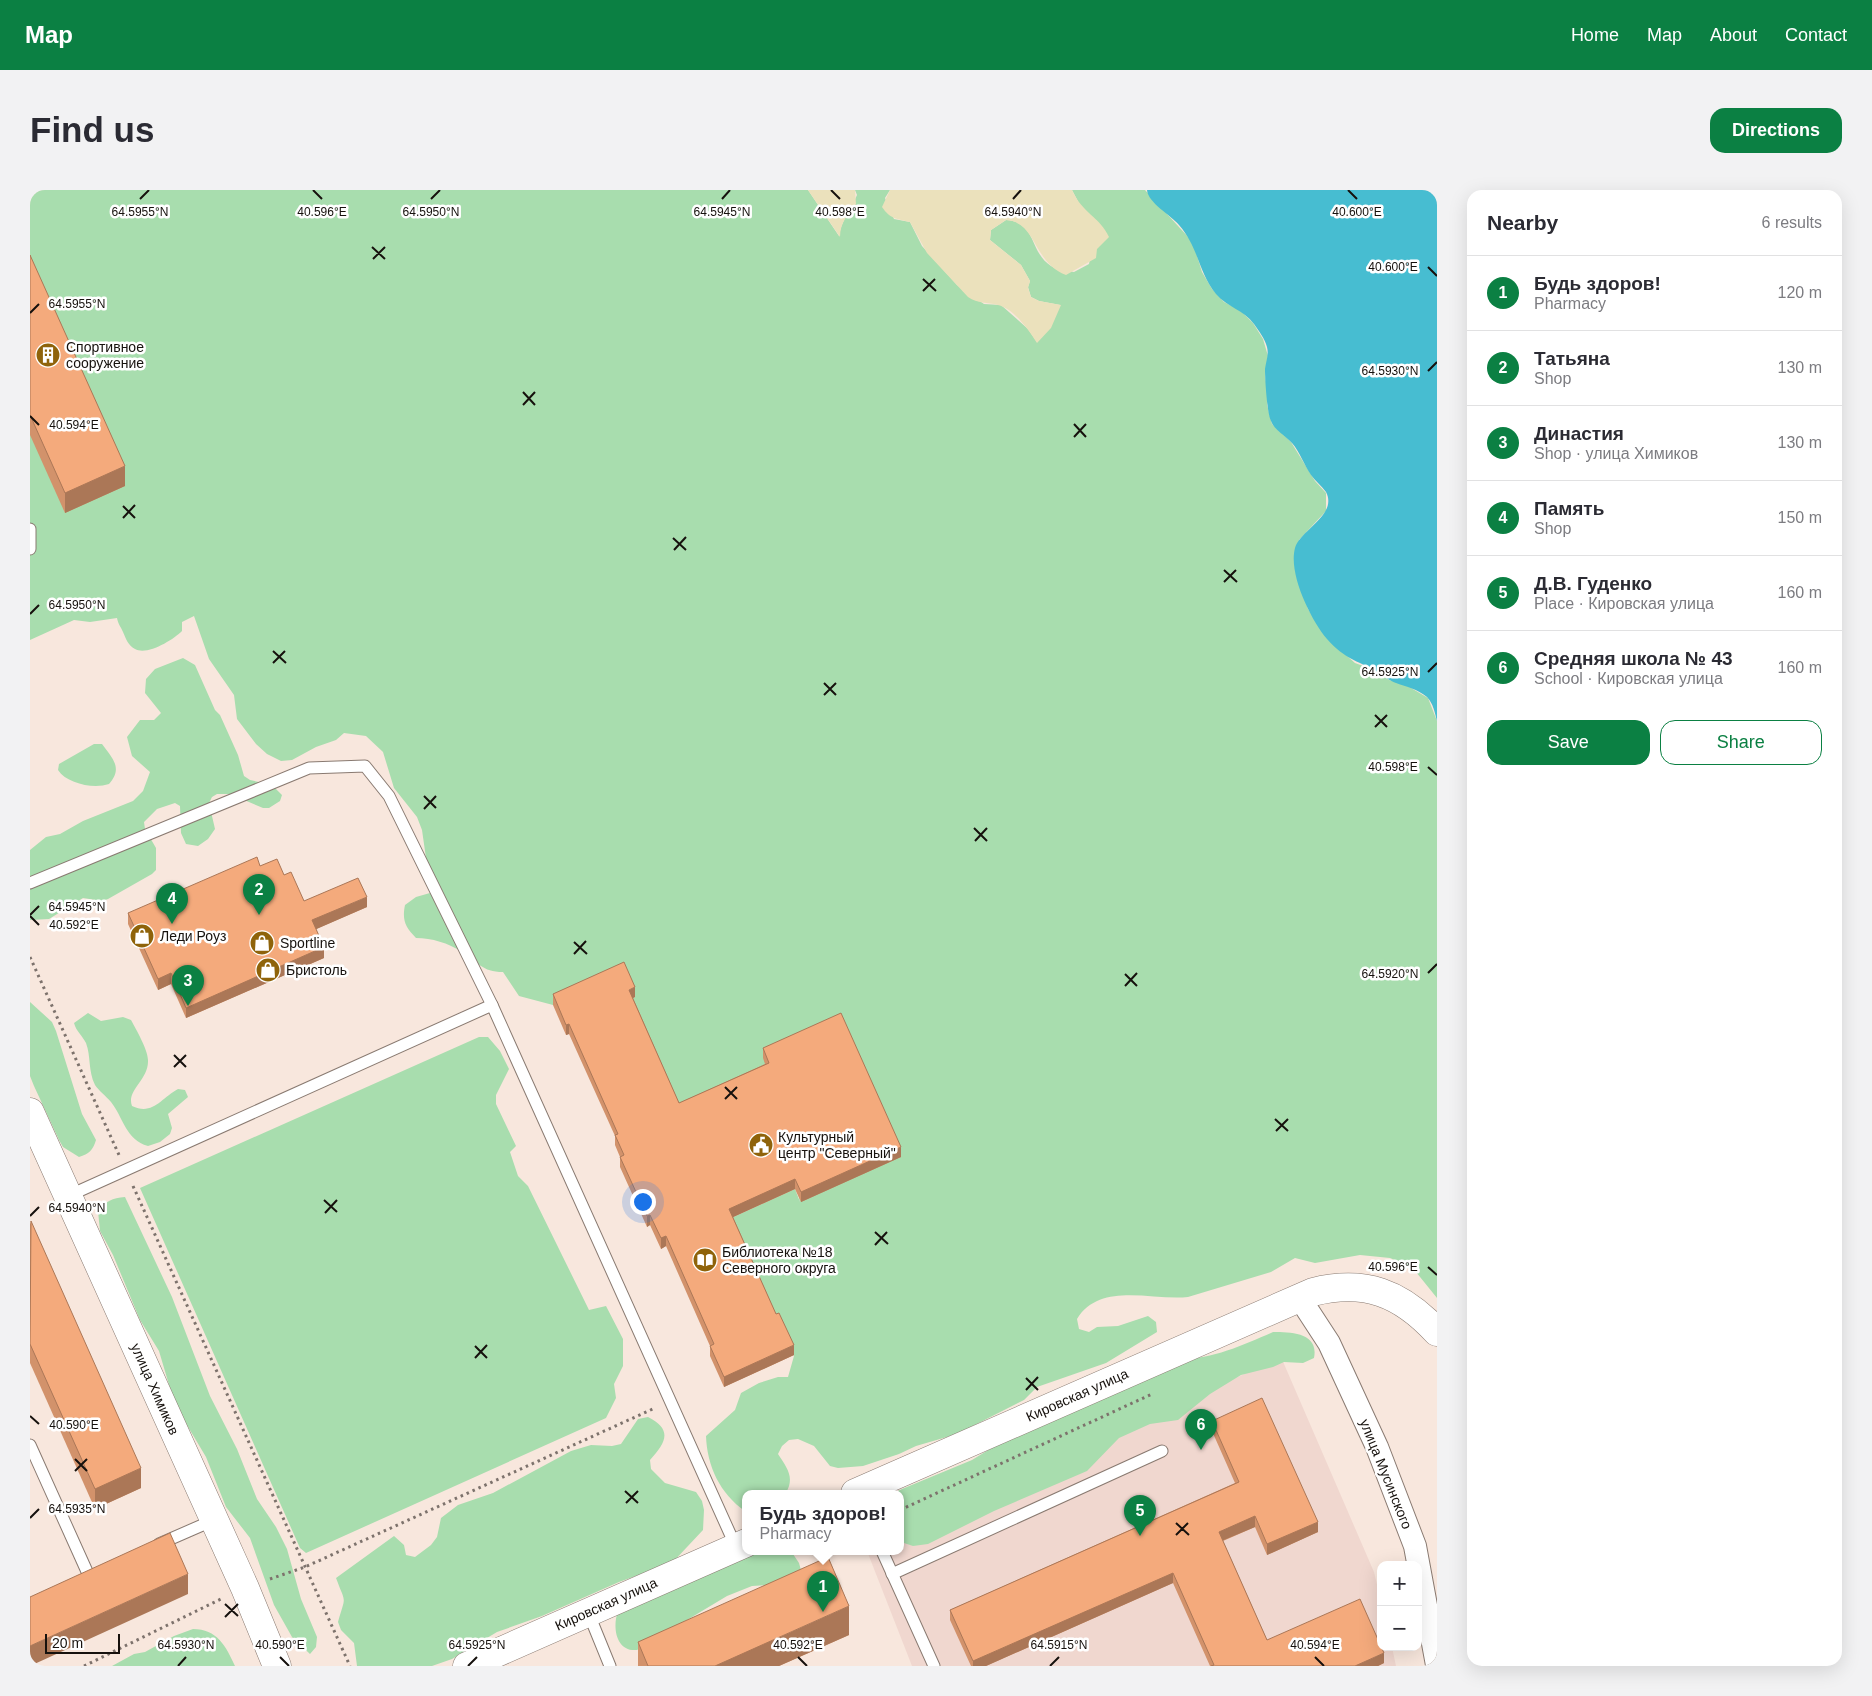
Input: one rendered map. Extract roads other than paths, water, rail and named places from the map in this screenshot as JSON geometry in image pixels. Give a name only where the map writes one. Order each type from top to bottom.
[{"type":"street","name":"улица Химиков","points":[[30,1112],[214,1520],[277,1666]]},
{"type":"street","name":"Кировская улица","points":[[861,1490],[1298,1297],[1341,1286],[1371,1289],[1404,1303],[1417,1312],[1437,1332]]},
{"type":"street","name":"улица Мусинского","points":[[1298,1297],[1329,1342],[1377,1447],[1412,1537],[1437,1665]]},
{"type":"street","name":"Кировская улица","points":[[467,1666],[741,1545]]},
{"type":"lane","points":[[30,529],[30,549]]},
{"type":"lane","points":[[30,883],[308,768],[365,766],[389,796],[492,1005],[671,1401],[741,1545]]},
{"type":"lane","points":[[68,1196],[492,1005]]},
{"type":"lane","points":[[30,1445],[89,1576]]},
{"type":"lane","points":[[892,1574],[1162,1451]]},
{"type":"lane","points":[[151,1548],[214,1520]]},
{"type":"lane","points":[[884,1555],[934,1666]]},
{"type":"lane","points":[[588,1611],[610,1666]]},
{"type":"water","points":[[1147,190],[1437,190],[1437,721],[1432,705],[1427,697],[1416,690],[1391,681],[1380,673],[1345,655],[1327,639],[1314,620],[1298,583],[1295,571],[1295,548],[1298,541],[1317,522],[1327,508],[1326,492],[1311,475],[1295,447],[1271,421],[1265,380],[1268,350],[1262,335],[1250,319],[1216,294],[1205,277],[1186,234],[1175,221],[1151,200]]},
{"type":"place","name":"Спортивное сооружение","points":[[48,355]]},
{"type":"place","name":"Татьяна","points":[[259,915]]},
{"type":"place","name":"Память","points":[[172,924]]},
{"type":"place","name":"Леди Роуз","points":[[142,936]]},
{"type":"place","name":"Sportline","points":[[262,943]]},
{"type":"place","name":"Бристоль","points":[[268,970]]},
{"type":"place","name":"Династия","points":[[188,1006]]},
{"type":"place","name":"Культурный центр \"Северный\"","points":[[761,1145]]},
{"type":"place","name":"Библиотека №18 Северного округа","points":[[705,1260]]},
{"type":"place","name":"Средняя школа № 43","points":[[1201,1450]]},
{"type":"place","name":"Д.В. Гуденко","points":[[1140,1536]]},
{"type":"place","name":"Будь здоров!","points":[[823,1612]]}]
